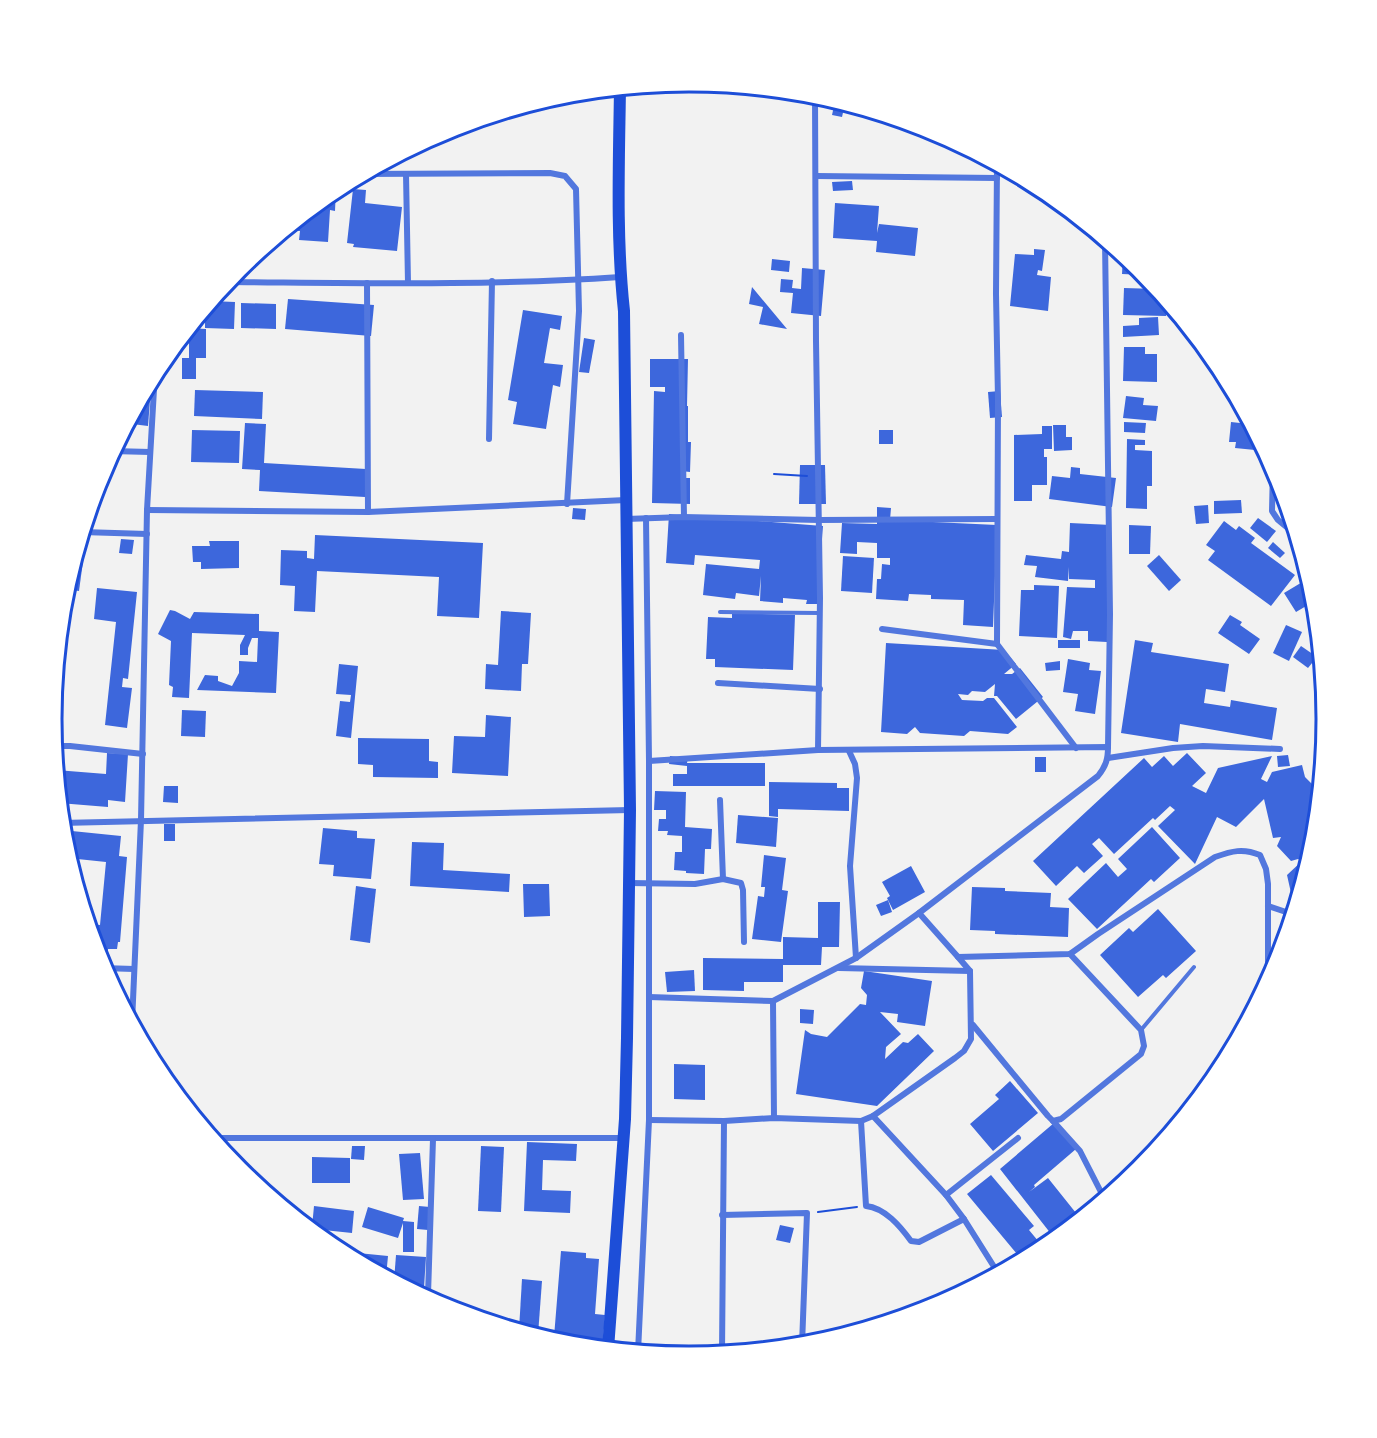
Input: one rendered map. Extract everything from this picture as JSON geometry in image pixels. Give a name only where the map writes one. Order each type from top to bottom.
[{"type":"main road","points":[[609,1341],[624,1138],[630,810],[624,311],[620,277],[618,215],[620,96]]},
{"type":"street","points":[[815,105],[820,613],[818,750]]},
{"type":"street","points":[[379,174],[550,173],[565,176],[576,189],[579,280],[567,504]]},
{"type":"street","points":[[997,173],[997,644],[1076,748]]},
{"type":"street","points":[[406,174],[408,283]]},
{"type":"street","points":[[816,176],[997,178]]},
{"type":"street","points":[[649,997],[773,1001],[856,958],[1098,776],[1106,767],[1110,604],[1105,251]]},
{"type":"street","points":[[239,282],[408,283],[579,280],[620,277]]},
{"type":"street","points":[[489,439],[492,281]]},
{"type":"street","points":[[367,283],[368,512]]},
{"type":"street","points":[[681,335],[684,517]]},
{"type":"street","points":[[133,1008],[141,820],[147,510],[153,394]]},
{"type":"street","points":[[122,451],[150,452]]},
{"type":"street","points":[[1272,491],[1272,511],[1285,525]]},
{"type":"street","points":[[147,510],[368,512],[626,500]]},
{"type":"street","points":[[626,519],[684,517],[819,520],[997,519]]},
{"type":"street","points":[[638,1344],[649,1120],[646,518]]},
{"type":"street","points":[[90,532],[147,534]]},
{"type":"street","points":[[882,629],[997,644]]},
{"type":"street","points":[[718,683],[820,689]]},
{"type":"street","points":[[63,746],[143,754]]},
{"type":"street","points":[[1108,758],[1203,746],[1280,749]]},
{"type":"street","points":[[649,761],[818,750],[1108,747]]},
{"type":"street","points":[[849,751],[855,764],[857,778],[850,866],[856,958]]},
{"type":"street","points":[[720,800],[723,879]]},
{"type":"street","points":[[71,823],[630,810]]},
{"type":"street","points":[[958,957],[1070,954],[1215,857],[1233,850],[1248,850],[1260,855],[1266,869],[1268,959]]},
{"type":"street","points":[[629,883],[695,884],[723,879],[741,884],[744,942]]},
{"type":"street","points":[[1268,906],[1285,912]]},
{"type":"street","points":[[649,1120],[774,1118],[861,1121],[873,1116],[964,1051],[971,1040],[970,971],[918,913]]},
{"type":"street","points":[[1053,1121],[1061,1119],[1141,1054],[1144,1046],[1141,1030],[1070,954]]},
{"type":"street","points":[[113,968],[134,969]]},
{"type":"street","points":[[838,968],[970,971]]},
{"type":"street","points":[[773,1001],[774,1118]]},
{"type":"street","points":[[972,1025],[1080,1151],[1101,1191]]},
{"type":"street","points":[[873,1116],[946,1195],[994,1266]]},
{"type":"street","points":[[722,1345],[724,1120]]},
{"type":"street","points":[[861,1121],[866,1206],[874,1207],[899,1224],[911,1241],[919,1242],[964,1219]]},
{"type":"street","points":[[223,1138],[624,1138]]},
{"type":"street","points":[[946,1195],[1018,1138]]},
{"type":"street","points":[[428,1289],[433,1139]]},
{"type":"street","points":[[722,1215],[807,1213],[802,1335]]},
{"type":"lane","points":[[720,612],[820,613]]},
{"type":"lane","points":[[1141,1030],[1194,967]]},
{"type":"path","points":[[774,474],[819,477]]},
{"type":"path","points":[[807,1213],[866,1206]]},
{"type":"building","points":[[833,109],[843,111],[842,117],[832,115]]},
{"type":"building","points":[[852,181],[853,190],[833,191],[832,182]]},
{"type":"building","points":[[353,190],[366,190],[365,203],[402,207],[397,251],[353,247],[354,244],[347,243]]},
{"type":"building","points":[[335,201],[335,211],[330,210],[328,242],[299,240],[300,231],[296,231]]},
{"type":"building","points":[[835,203],[879,206],[877,233],[879,224],[918,228],[915,256],[876,252],[877,241],[833,238]]},
{"type":"building","points":[[1034,249],[1045,250],[1042,271],[1038,270],[1037,275],[1051,277],[1048,311],[1010,306],[1015,254],[1034,255]]},
{"type":"building","points":[[772,259],[790,261],[789,272],[771,270]]},
{"type":"building","points":[[1122,267],[1130,274],[1122,274]]},
{"type":"building","points":[[802,268],[825,270],[821,316],[791,313],[793,293],[780,292],[781,279],[793,280],[792,288],[801,289]]},
{"type":"building","points":[[752,287],[787,329],[759,324],[763,307],[749,304]]},
{"type":"building","points":[[1124,288],[1144,289],[1166,313],[1166,316],[1123,315]]},
{"type":"building","points":[[288,299],[374,305],[371,336],[285,329]]},
{"type":"building","points":[[221,301],[235,302],[234,329],[205,328],[205,320]]},
{"type":"building","points":[[241,303],[276,304],[276,329],[241,328]]},
{"type":"building","points":[[523,310],[562,316],[560,330],[550,328],[544,363],[563,365],[560,387],[553,385],[546,429],[513,424],[517,402],[508,400]]},
{"type":"building","points":[[1158,317],[1159,335],[1123,337],[1123,326],[1139,325],[1139,318]]},
{"type":"building","points":[[198,329],[206,329],[206,358],[196,358],[196,379],[182,379],[182,358],[189,358],[189,342]]},
{"type":"building","points":[[584,338],[595,340],[589,373],[579,372]]},
{"type":"building","points":[[1124,347],[1145,347],[1145,354],[1157,354],[1157,382],[1123,381]]},
{"type":"building","points":[[650,359],[688,359],[687,406],[688,442],[691,442],[690,472],[681,471],[681,478],[690,478],[690,504],[652,503],[654,391],[665,392],[665,387],[650,387]]},
{"type":"building","points":[[195,390],[263,392],[262,419],[194,416]]},
{"type":"building","points":[[1000,391],[1002,417],[990,418],[988,392]]},
{"type":"building","points":[[1126,396],[1144,398],[1143,405],[1158,406],[1156,421],[1123,418]]},
{"type":"building","points":[[149,400],[150,400],[148,426],[135,424]]},
{"type":"building","points":[[1124,422],[1146,423],[1145,433],[1124,432]]},
{"type":"building","points":[[1231,422],[1240,423],[1255,450],[1235,448],[1236,442],[1229,442]]},
{"type":"building","points":[[245,423],[266,424],[264,463],[366,469],[365,497],[259,491],[260,470],[242,469]]},
{"type":"building","points":[[1053,425],[1066,425],[1066,437],[1072,437],[1072,450],[1054,451]]},
{"type":"building","points":[[1042,426],[1052,426],[1052,449],[1044,449],[1044,457],[1047,457],[1047,485],[1032,485],[1032,501],[1014,501],[1014,435],[1042,434]]},
{"type":"building","points":[[192,430],[240,431],[239,463],[191,462]]},
{"type":"building","points":[[879,430],[893,430],[893,444],[879,444]]},
{"type":"building","points":[[1127,439],[1145,440],[1145,445],[1135,445],[1135,450],[1152,451],[1152,486],[1147,486],[1147,509],[1126,508]]},
{"type":"building","points":[[800,465],[825,465],[826,504],[799,504]]},
{"type":"building","points":[[1071,467],[1080,468],[1080,474],[1116,478],[1112,507],[1049,499],[1052,476],[1070,478]]},
{"type":"building","points":[[1241,500],[1242,513],[1214,514],[1214,501]]},
{"type":"building","points":[[1208,505],[1209,523],[1196,524],[1194,506]]},
{"type":"building","points":[[877,507],[891,508],[890,520],[997,525],[993,627],[963,625],[964,600],[931,599],[931,595],[909,594],[908,601],[876,599],[877,579],[881,579],[882,564],[890,565],[890,558],[877,558],[877,543],[857,542],[857,554],[840,553],[842,523],[877,524]]},
{"type":"building","points":[[573,508],[586,509],[585,520],[572,519]]},
{"type":"building","points":[[669,514],[823,526],[817,604],[806,604],[807,600],[783,598],[783,603],[760,601],[761,576],[759,596],[736,593],[735,599],[703,595],[706,564],[759,569],[760,560],[695,555],[694,565],[666,563]]},
{"type":"building","points":[[1258,518],[1276,531],[1267,542],[1250,528]]},
{"type":"building","points":[[1224,521],[1236,530],[1239,526],[1255,538],[1251,543],[1295,575],[1271,606],[1208,560],[1215,551],[1206,545]]},
{"type":"building","points":[[1070,523],[1111,525],[1107,642],[1088,641],[1088,631],[1073,631],[1071,639],[1063,637],[1067,587],[1095,588],[1095,580],[1069,579],[1069,567],[1068,581],[1035,577],[1037,566],[1024,565],[1026,555],[1061,559],[1062,551],[1069,552]]},
{"type":"building","points":[[1129,525],[1151,526],[1150,554],[1129,554]]},
{"type":"building","points":[[315,535],[483,543],[479,618],[437,616],[439,577],[317,571],[315,612],[294,611],[295,586],[280,585],[281,550],[307,551],[307,558],[314,559]]},
{"type":"building","points":[[121,539],[134,540],[132,554],[119,553]]},
{"type":"building","points":[[209,541],[239,541],[239,568],[201,569],[201,562],[193,562],[192,546],[210,546]]},
{"type":"building","points":[[1273,542],[1285,553],[1280,558],[1268,548]]},
{"type":"building","points":[[84,554],[79,591],[75,590]]},
{"type":"building","points":[[1159,555],[1181,580],[1169,591],[1147,566]]},
{"type":"building","points":[[843,556],[874,558],[872,593],[841,591]]},
{"type":"building","points":[[1300,583],[1305,607],[1296,612],[1284,593]]},
{"type":"building","points":[[1034,585],[1059,586],[1057,638],[1019,636],[1021,590],[1034,590]]},
{"type":"building","points":[[97,588],[137,592],[128,679],[123,678],[122,687],[132,688],[127,728],[105,725],[116,622],[94,619]]},
{"type":"building","points":[[170,610],[190,619],[194,612],[259,614],[259,631],[279,632],[276,693],[197,690],[205,675],[218,676],[218,681],[232,686],[239,673],[239,661],[257,662],[258,638],[252,638],[248,655],[240,655],[240,645],[245,635],[192,633],[189,698],[172,697],[173,687],[169,685],[171,641],[158,634]]},
{"type":"building","points":[[501,611],[531,613],[528,664],[522,664],[521,691],[485,689],[486,664],[498,665]]},
{"type":"building","points":[[732,613],[795,615],[793,670],[715,667],[715,659],[706,659],[708,617],[732,618]]},
{"type":"building","points":[[1230,615],[1242,622],[1240,625],[1260,639],[1249,654],[1218,633]]},
{"type":"building","points":[[1286,625],[1302,632],[1289,661],[1273,653]]},
{"type":"building","points":[[1058,640],[1080,640],[1080,648],[1058,648]]},
{"type":"building","points":[[1135,640],[1153,643],[1151,652],[1229,664],[1225,692],[1206,689],[1204,703],[1230,707],[1231,700],[1277,708],[1272,740],[1180,724],[1178,742],[1121,733]]},
{"type":"building","points":[[886,643],[1004,650],[1016,664],[1004,674],[1012,674],[1020,668],[1043,697],[1016,719],[997,696],[994,696],[995,684],[985,692],[972,691],[968,695],[958,694],[962,700],[983,701],[987,698],[994,698],[1017,727],[1008,734],[970,731],[964,736],[920,733],[915,727],[907,734],[881,732]]},
{"type":"building","points":[[1301,646],[1312,653],[1312,663],[1308,668],[1293,657]]},
{"type":"building","points":[[1068,659],[1090,663],[1089,670],[1101,671],[1095,714],[1075,711],[1078,694],[1063,692]]},
{"type":"building","points":[[1060,661],[1060,670],[1046,671],[1045,663]]},
{"type":"building","points":[[339,664],[358,666],[351,738],[336,736],[340,701],[350,702],[351,695],[336,694]]},
{"type":"building","points":[[182,710],[206,711],[205,737],[181,736]]},
{"type":"building","points":[[486,715],[511,717],[508,776],[452,773],[454,736],[485,737]]},
{"type":"building","points":[[358,738],[429,739],[429,761],[438,762],[438,778],[373,777],[373,765],[358,764]]},
{"type":"building","points":[[107,753],[128,754],[125,802],[108,800],[108,807],[67,804],[64,771],[106,774]]},
{"type":"building","points":[[1187,753],[1206,773],[1192,786],[1206,793],[1218,768],[1272,756],[1261,779],[1267,782],[1272,772],[1302,765],[1305,777],[1312,784],[1299,859],[1291,861],[1277,846],[1281,837],[1273,838],[1264,799],[1236,827],[1217,817],[1195,864],[1158,826],[1175,810],[1170,806],[1155,820],[1153,818],[1114,854],[1099,838],[1092,844],[1103,856],[1084,873],[1077,866],[1056,886],[1033,861],[1144,758],[1152,767],[1164,756],[1173,766]]},
{"type":"building","points":[[1288,755],[1290,766],[1278,767],[1277,756]]},
{"type":"building","points":[[670,756],[688,758],[687,763],[765,763],[765,786],[673,786],[673,774],[687,774],[687,766],[669,764]]},
{"type":"building","points":[[1035,757],[1046,757],[1046,772],[1035,772]]},
{"type":"building","points":[[769,782],[837,783],[837,788],[849,788],[849,811],[778,809],[778,817],[769,816]]},
{"type":"building","points":[[164,786],[178,786],[178,803],[163,802]]},
{"type":"building","points":[[655,791],[686,792],[685,827],[712,829],[711,849],[705,849],[704,874],[674,870],[675,852],[682,852],[682,836],[667,835],[668,831],[658,831],[659,819],[666,819],[666,810],[654,810]]},
{"type":"building","points":[[738,815],[778,818],[776,847],[736,843]]},
{"type":"building","points":[[164,824],[175,824],[175,841],[164,841]]},
{"type":"building","points":[[1152,827],[1180,858],[1154,882],[1151,879],[1097,929],[1068,899],[1106,863],[1118,877],[1127,869],[1118,859]]},
{"type":"building","points":[[323,828],[357,831],[357,838],[375,839],[371,879],[333,876],[334,865],[319,864]]},
{"type":"building","points":[[72,831],[121,836],[119,856],[127,857],[120,942],[118,942],[117,949],[108,949],[108,955],[96,925],[100,925],[106,862],[78,859]]},
{"type":"building","points":[[412,842],[444,843],[443,870],[510,874],[509,892],[410,886]]},
{"type":"building","points":[[764,855],[786,858],[782,890],[788,891],[781,942],[752,939],[758,896],[764,897],[765,887],[761,887]]},
{"type":"building","points":[[1298,865],[1291,892],[1287,875]]},
{"type":"building","points":[[911,866],[925,892],[893,910],[887,898],[890,896],[882,882]]},
{"type":"building","points":[[523,884],[549,884],[550,916],[524,917]]},
{"type":"building","points":[[356,886],[376,889],[370,943],[350,940]]},
{"type":"building","points":[[972,887],[1051,893],[1050,907],[1069,908],[1068,937],[995,934],[995,931],[970,930]]},
{"type":"building","points":[[888,900],[892,912],[881,916],[876,905]]},
{"type":"building","points":[[818,902],[840,902],[839,947],[822,947],[821,965],[783,965],[783,982],[744,982],[744,991],[703,990],[703,958],[783,959],[783,937],[818,938]]},
{"type":"building","points":[[1158,909],[1196,951],[1166,978],[1163,975],[1138,997],[1100,955],[1129,928],[1133,932]]},
{"type":"building","points":[[694,970],[695,991],[667,992],[665,972]]},
{"type":"building","points":[[864,971],[932,981],[925,1026],[897,1022],[898,1014],[880,1012],[901,1034],[886,1047],[885,1059],[903,1042],[908,1043],[918,1034],[934,1051],[877,1106],[796,1094],[805,1030],[811,1034],[827,1037],[860,1004],[866,1005],[867,995],[861,988]]},
{"type":"building","points":[[800,1009],[814,1010],[813,1024],[800,1023]]},
{"type":"building","points":[[674,1064],[705,1065],[705,1100],[674,1099]]},
{"type":"building","points":[[1010,1081],[1038,1113],[993,1151],[970,1124],[999,1099],[995,1095]]},
{"type":"building","points":[[1054,1123],[1076,1149],[1029,1192],[1048,1178],[1075,1212],[1049,1231],[1000,1169]]},
{"type":"building","points":[[527,1142],[577,1144],[576,1161],[543,1160],[542,1190],[571,1191],[570,1213],[524,1211]]},
{"type":"building","points":[[352,1146],[365,1146],[364,1160],[351,1159]]},
{"type":"building","points":[[481,1146],[504,1147],[501,1212],[478,1211]]},
{"type":"building","points":[[420,1153],[424,1199],[403,1200],[399,1154]]},
{"type":"building","points":[[312,1157],[350,1158],[350,1183],[312,1183]]},
{"type":"building","points":[[991,1175],[1034,1226],[1029,1230],[1037,1240],[1016,1253],[967,1194]]},
{"type":"building","points":[[314,1206],[354,1211],[352,1233],[327,1230],[313,1220]]},
{"type":"building","points":[[419,1206],[430,1207],[428,1230],[417,1229]]},
{"type":"building","points":[[368,1207],[404,1218],[403,1221],[414,1222],[414,1252],[403,1252],[403,1223],[398,1238],[362,1227]]},
{"type":"building","points":[[780,1225],[794,1228],[790,1243],[776,1240]]},
{"type":"building","points":[[561,1251],[586,1253],[586,1258],[599,1259],[595,1314],[605,1315],[603,1340],[554,1331]]},
{"type":"building","points":[[361,1253],[388,1256],[387,1268]]},
{"type":"building","points":[[396,1255],[426,1257],[424,1287],[395,1272]]},
{"type":"building","points":[[522,1279],[542,1281],[539,1328],[519,1323]]}]
